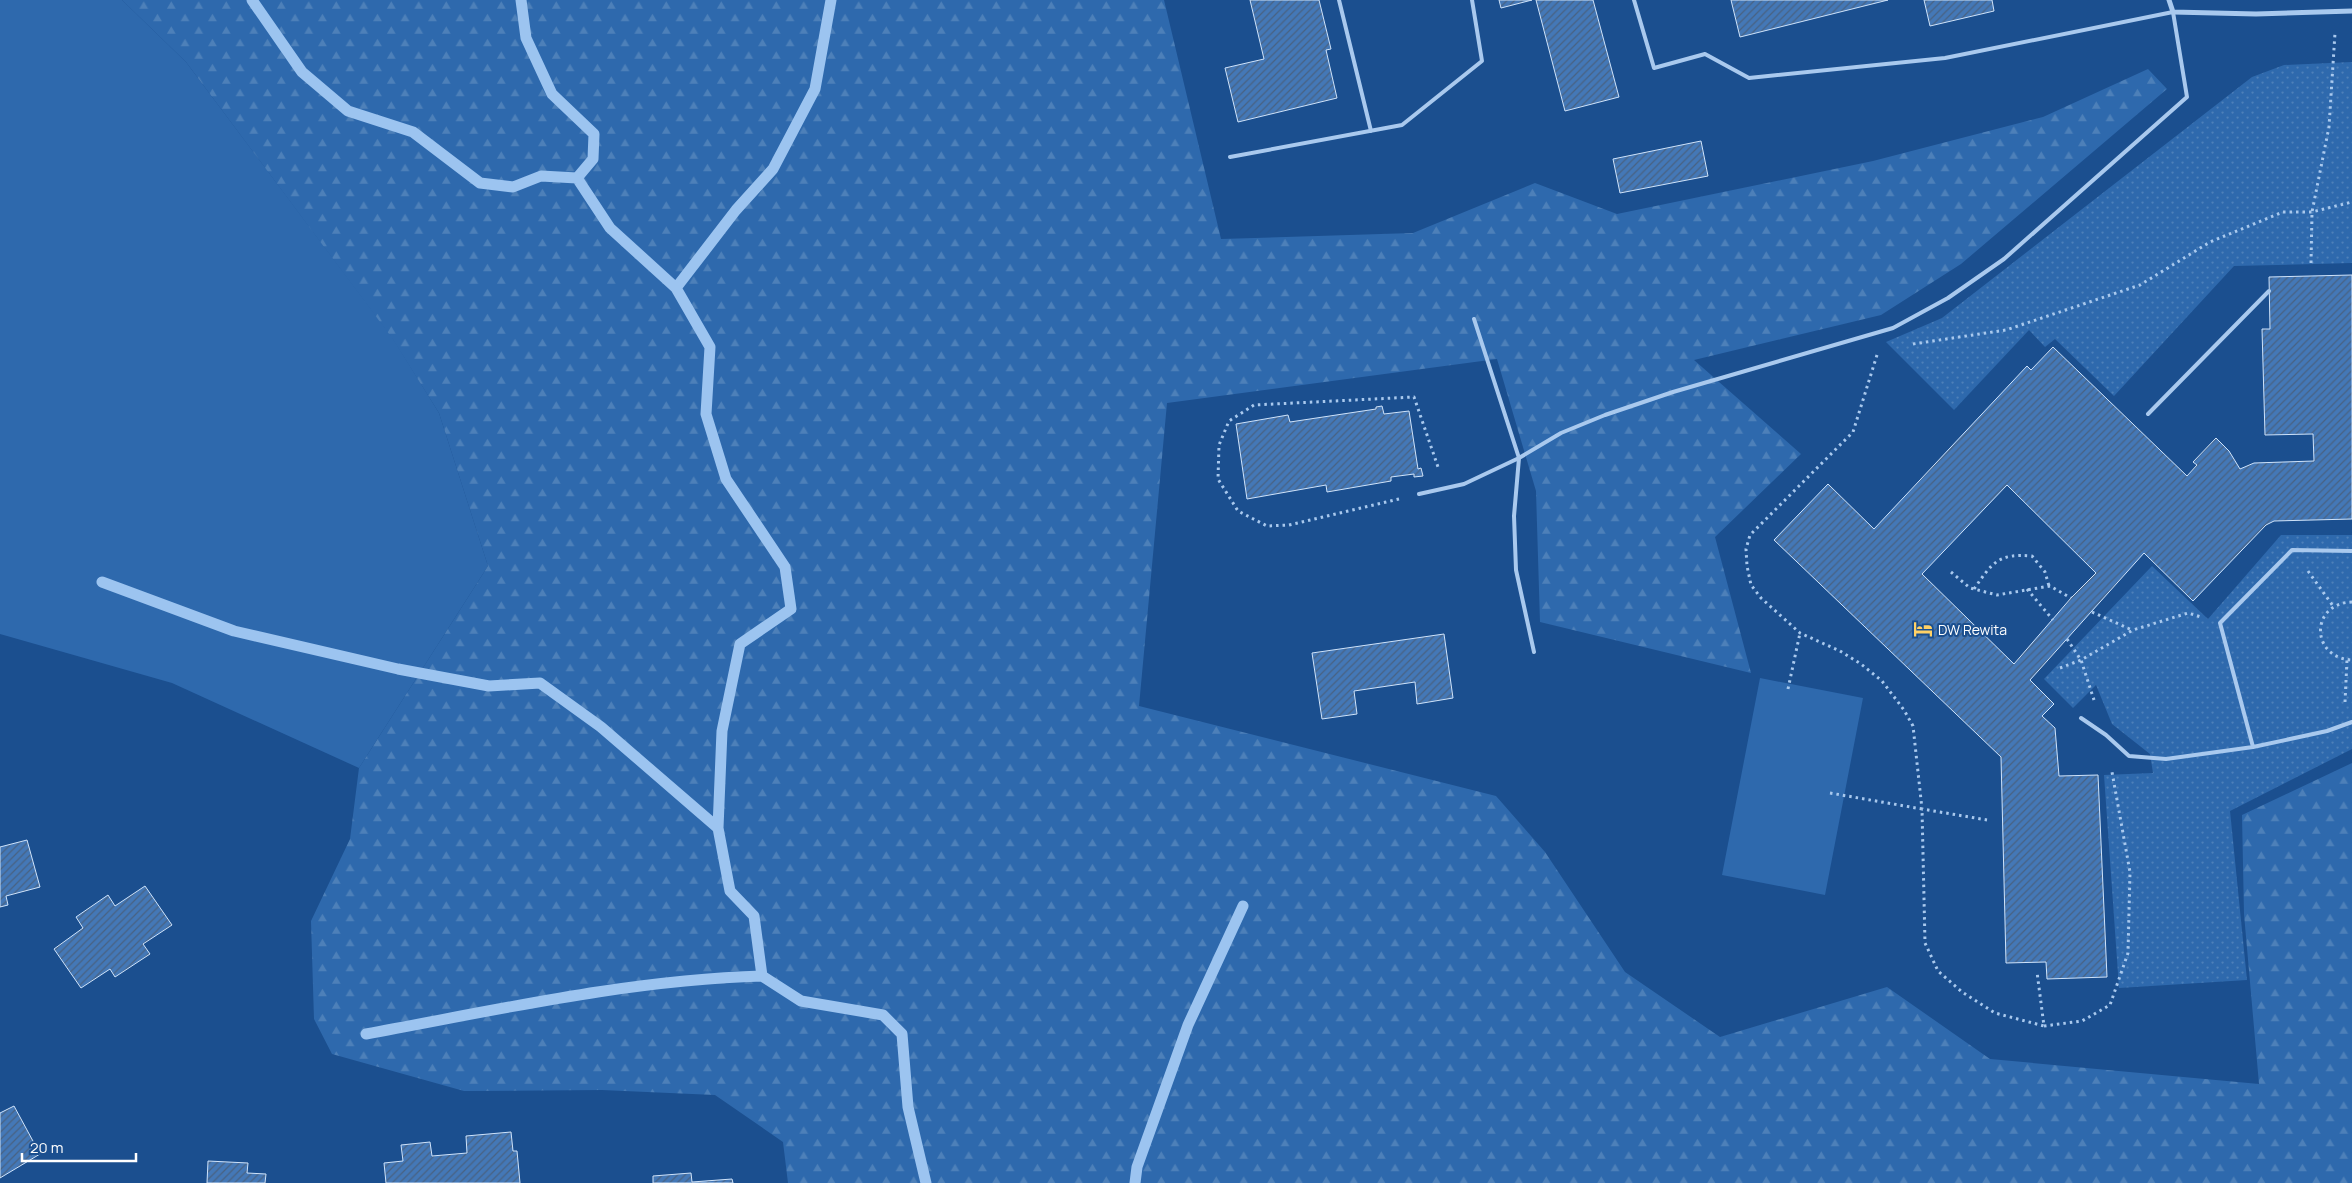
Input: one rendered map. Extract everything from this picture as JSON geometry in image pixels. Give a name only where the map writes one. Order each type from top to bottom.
[{"type":"street","points":[[2169,0],[2173,12],[2256,14],[2352,11]]},
{"type":"lane","points":[[1339,0],[1371,131]]},
{"type":"lane","points":[[1230,157],[1402,125],[1482,61],[1472,0]]},
{"type":"lane","points":[[1419,494],[1464,484],[1519,458],[1561,433],[1673,392],[1892,328],[1948,298],[2004,259],[2175,110],[2187,97],[2173,12],[1945,58],[1749,78],[1705,54],[1654,68],[1634,0]]},
{"type":"lane","points":[[2148,414],[2269,291]]},
{"type":"lane","points":[[1474,319],[1519,458],[1514,516],[1516,570],[1534,652]]},
{"type":"lane","points":[[2253,747],[2220,623],[2292,550],[2352,551]]},
{"type":"lane","points":[[2081,718],[2106,735],[2130,756],[2166,759],[2253,747],[2327,731],[2352,722]]},
{"type":"path","points":[[2312,263],[2312,212],[2329,127],[2336,12]]},
{"type":"path","points":[[1908,344],[2006,330],[2140,285],[2210,242],[2283,212],[2312,212],[2352,202]]},
{"type":"path","points":[[1879,349],[1853,432],[1750,534],[1746,549],[1751,585],[1773,610],[1800,633],[1840,651],[1861,664],[1894,694],[1913,726],[1922,809],[1925,943],[1938,971],[1962,992],[1995,1013],[2044,1026],[2082,1021],[2110,1005],[2128,953],[2130,872],[2106,735],[2080,660],[2068,639]]},
{"type":"path","points":[[1419,494],[1289,525],[1267,526],[1238,511],[1218,479],[1219,445],[1229,421],[1254,405],[1414,398],[1446,488]]},
{"type":"path","points":[[1974,589],[1990,565],[2013,554],[2032,556],[2045,572],[2049,586]]},
{"type":"path","points":[[1951,572],[1974,589],[1997,596],[2049,586],[2071,598]]},
{"type":"path","points":[[2027,589],[2053,620]]},
{"type":"path","points":[[2344,725],[2350,660],[2334,656],[2327,650],[2322,642],[2320,632],[2326,613],[2342,602],[2352,602]]},
{"type":"path","points":[[2092,612],[2133,630]]},
{"type":"path","points":[[2060,668],[2080,660],[2133,630],[2188,613],[2220,623]]},
{"type":"path","points":[[1788,689],[1800,633]]},
{"type":"path","points":[[1830,793],[1986,820]]},
{"type":"path","points":[[2037,972],[2044,1026]]},
{"type":"green space","points":[[0,0],[122,0],[186,62],[392,337],[439,413],[488,566],[359,768],[172,683],[0,634]]},
{"type":"green space","points":[[122,0],[1164,0],[1221,239],[1413,233],[1535,183],[1617,214],[1873,161],[2043,117],[2148,69],[2167,89],[1961,264],[1881,315],[1694,360],[1801,454],[1715,537],[1751,673],[1540,622],[1536,491],[1497,359],[1167,403],[1139,706],[1496,796],[1545,852],[1625,972],[1720,1037],[1887,987],[1990,1059],[2259,1084],[2244,914],[2242,815],[2352,763],[2352,1183],[788,1183],[783,1142],[715,1095],[602,1090],[464,1091],[332,1054],[314,1019],[311,921],[350,839],[359,768],[488,566],[439,413],[392,338],[186,62]]},
{"type":"green space","points":[[2352,62],[2352,263],[2234,266],[2114,396],[2055,339],[2045,347],[2029,330],[1954,410],[1886,342],[1942,318],[2252,77],[2284,65]]},
{"type":"green space","points":[[2281,535],[2352,535],[2352,749],[2230,811],[2247,980],[2119,988],[2104,775],[2153,773],[2150,754],[2112,724],[2096,685],[2073,708],[2044,679],[2152,566],[2208,619]]},
{"type":"green space","points":[[1760,678],[1863,698],[1825,895],[1722,875]]},
{"type":"building","points":[[1250,0],[1319,0],[1331,49],[1326,50],[1337,98],[1238,122],[1225,68],[1264,59]]},
{"type":"building","points":[[1499,0],[1532,0],[1501,8]]},
{"type":"building","points":[[1536,0],[1593,0],[1619,97],[1565,111]]},
{"type":"building","points":[[1731,0],[1888,0],[1740,37]]},
{"type":"building","points":[[1924,0],[1992,0],[1994,11],[1930,26]]},
{"type":"building","points":[[1701,141],[1708,176],[1620,193],[1613,159]]},
{"type":"building","name":"DW Rewita","points":[[2352,275],[2352,519],[2274,521],[2266,525],[2193,601],[2144,553],[2030,680],[2054,704],[2042,716],[2055,728],[2059,776],[2098,775],[2107,977],[2047,979],[2046,962],[2006,963],[2001,757],[1774,540],[1828,484],[1874,529],[2027,366],[2031,370],[2053,347],[2187,476],[2197,465],[2193,462],[2216,438],[2229,451],[2240,469],[2254,463],[2314,461],[2313,434],[2265,435],[2262,329],[2270,329],[2269,277]],"holes":[[[2007,485],[2096,573],[2071,598],[2014,664],[1922,574]]]},
{"type":"building","points":[[1382,406],[1384,414],[1409,411],[1418,469],[1421,468],[1423,476],[1414,477],[1414,474],[1391,477],[1391,481],[1327,492],[1326,485],[1247,499],[1236,424],[1288,415],[1290,422],[1376,409],[1376,407]]},
{"type":"building","points":[[1444,634],[1453,698],[1417,704],[1415,682],[1354,691],[1357,714],[1322,719],[1312,653]]},
{"type":"building","points":[[27,840],[40,887],[6,896],[8,905],[0,907],[0,847]]},
{"type":"building","points":[[145,886],[172,925],[143,944],[150,954],[115,977],[110,969],[81,988],[54,949],[83,928],[76,917],[108,895],[115,906]]},
{"type":"building","points":[[14,1106],[40,1154],[0,1178],[0,1113]]},
{"type":"building","points":[[511,1132],[513,1151],[517,1151],[520,1183],[386,1183],[384,1163],[403,1161],[401,1145],[430,1142],[432,1156],[467,1153],[466,1136]]},
{"type":"building","points":[[208,1161],[248,1163],[247,1173],[266,1174],[265,1183],[207,1183]]},
{"type":"building","points":[[691,1173],[692,1182],[732,1179],[733,1183],[653,1183],[653,1176]]},
{"type":"waterway","points":[[252,0],[302,72],[348,111],[413,132],[480,183],[513,187],[541,176],[577,178]]},
{"type":"waterway","points":[[521,0],[526,38],[552,94],[594,134],[593,159],[577,178],[610,228],[676,288],[710,347],[706,414],[726,479],[785,567],[791,609],[740,644],[722,731],[718,828],[730,891],[754,916],[762,976],[801,1001],[883,1015],[902,1034],[908,1107],[926,1183]]},
{"type":"waterway","points":[[676,288],[736,210],[773,169],[815,89],[831,0]]},
{"type":"waterway","points":[[102,582],[234,631],[398,669],[489,686],[540,683],[601,727],[718,828]]},
{"type":"waterway","points":[[1135,1183],[1137,1167],[1188,1025],[1243,906]]},
{"type":"waterway","points":[[366,1034],[514,1006],[612,990],[662,983],[762,976]]},
{"type":"place","name":"DW Rewita","points":[[1923,629]]}]
